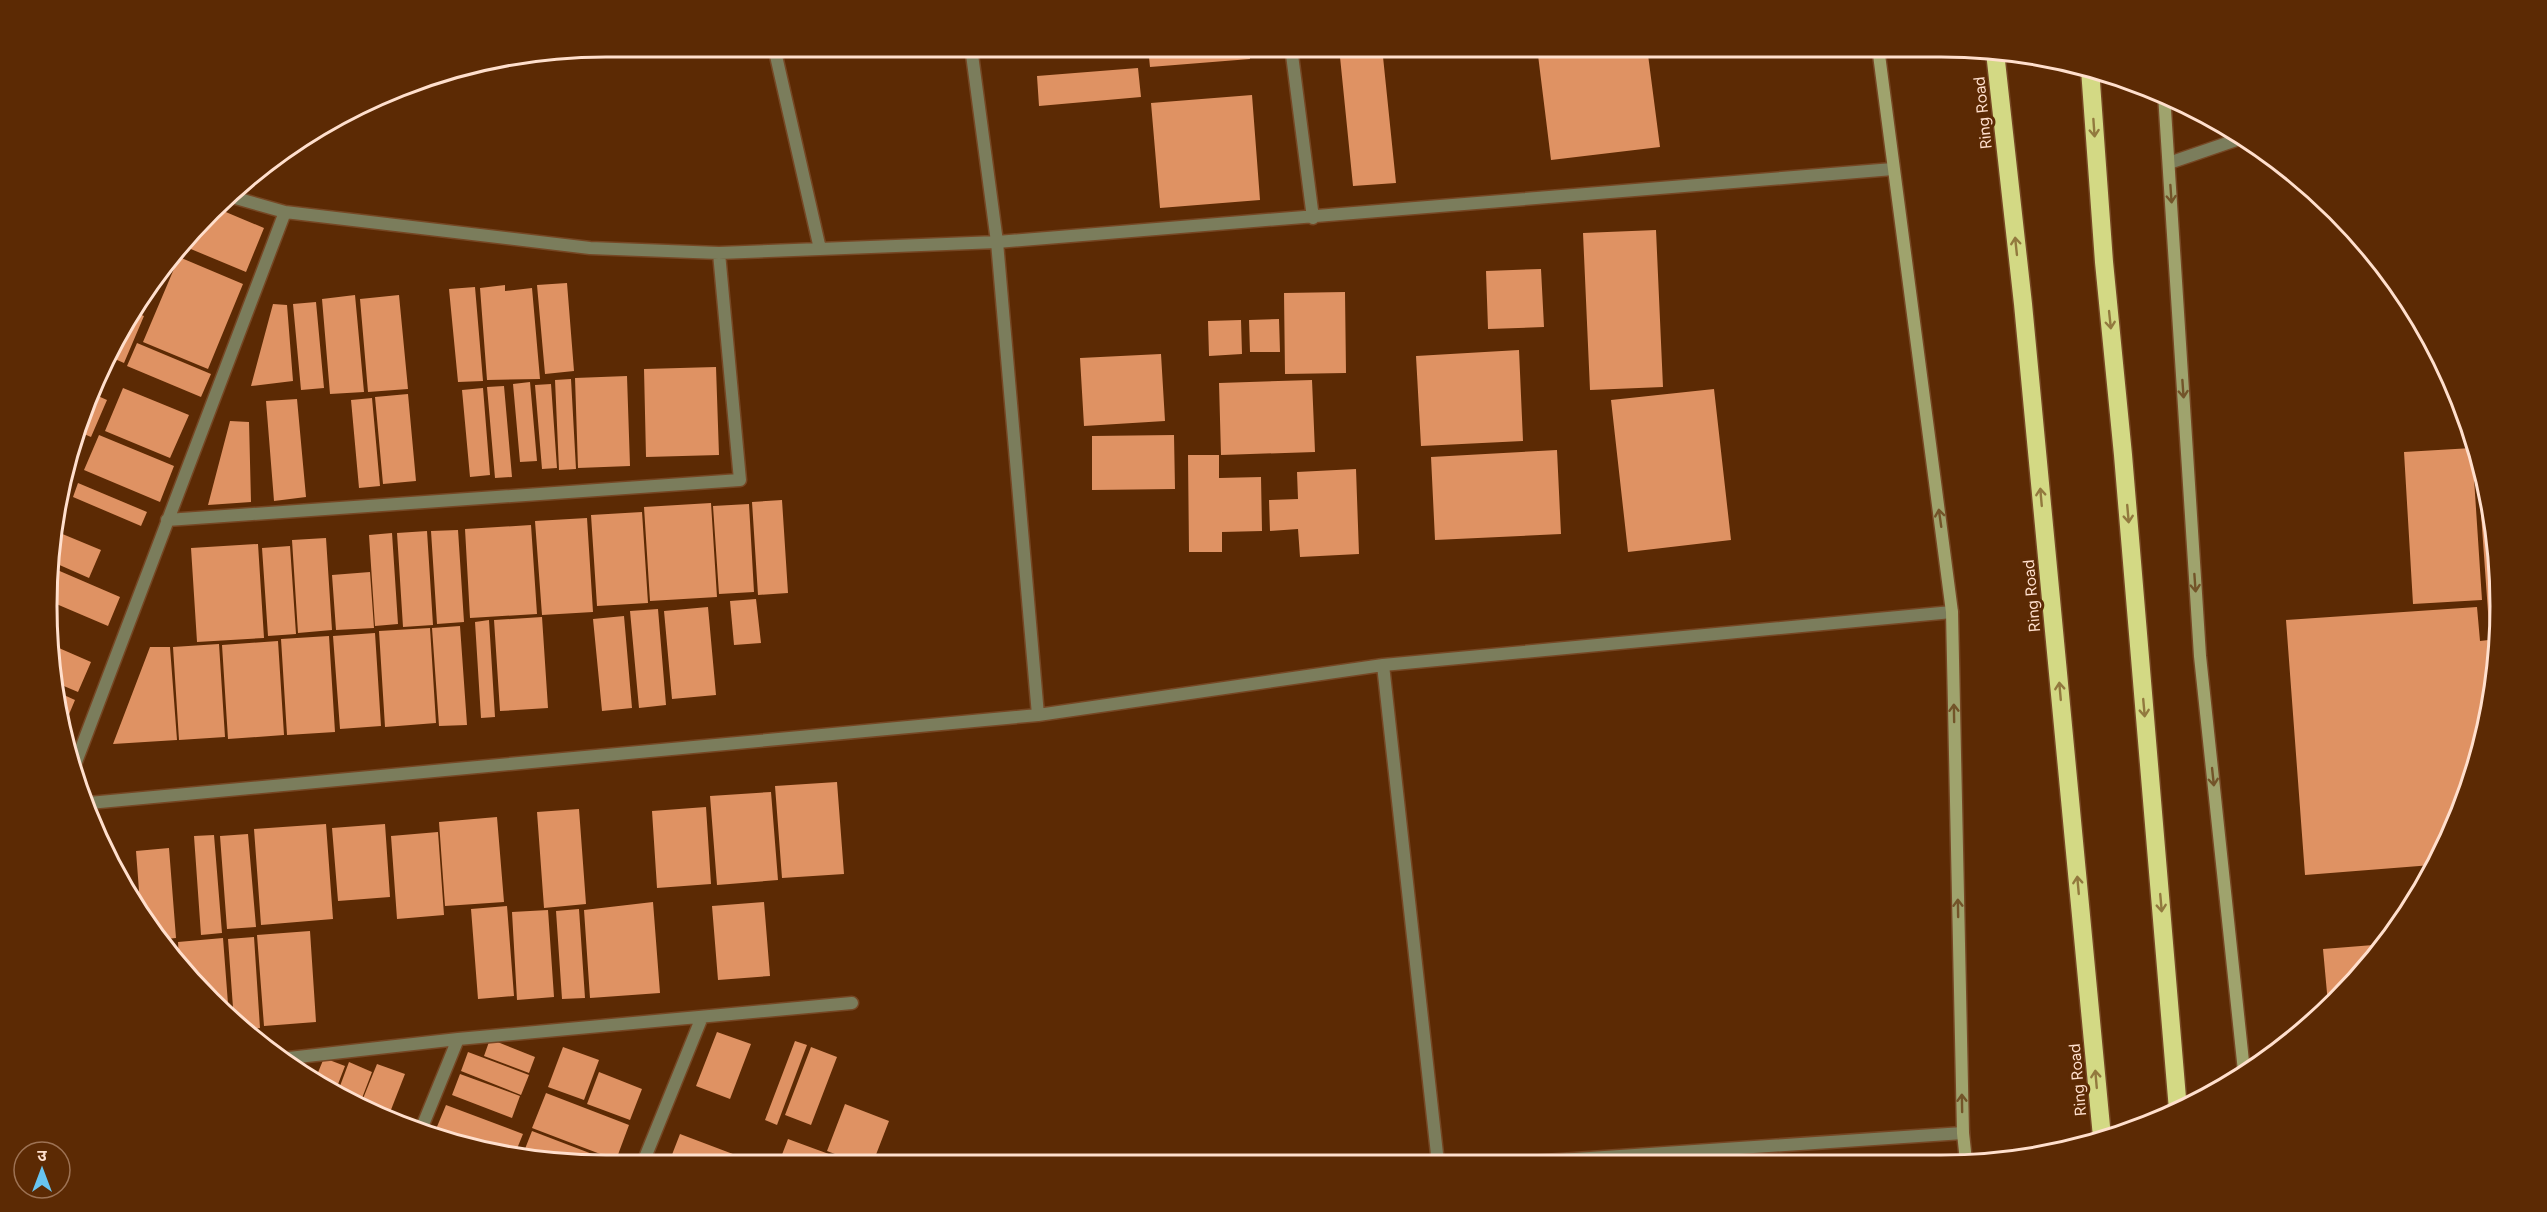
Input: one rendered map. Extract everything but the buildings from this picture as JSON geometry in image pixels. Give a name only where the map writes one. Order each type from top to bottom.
[{"type":"highway","name":"Ring Road","points":[[1996,60],[2023,304],[2101,1131]]},
{"type":"highway","points":[[2091,78],[2104,262],[2124,466],[2177,1101]]},
{"type":"street","points":[[776,57],[820,249]]},
{"type":"street","points":[[972,57],[997,242],[1038,715]]},
{"type":"street","points":[[1292,57],[1313,218]]},
{"type":"street","points":[[1879,57],[1952,612],[1965,1154]]},
{"type":"street","points":[[2165,105],[2200,656],[2243,1064]]},
{"type":"street","points":[[2169,164],[2232,141]]},
{"type":"street","points":[[238,199],[285,212],[590,248],[719,253],[997,242],[1893,169]]},
{"type":"street","points":[[78,756],[285,212]]},
{"type":"street","points":[[167,520],[740,480],[719,253]]},
{"type":"street","points":[[94,803],[1038,715],[1383,665],[1952,612]]},
{"type":"street","points":[[1383,665],[1437,1155]]},
{"type":"street","points":[[294,1057],[852,1003]]},
{"type":"street","points":[[646,1155],[702,1017]]},
{"type":"street","points":[[424,1124],[458,1040]]},
{"type":"street","points":[[1631,1155],[1963,1132]]}]
